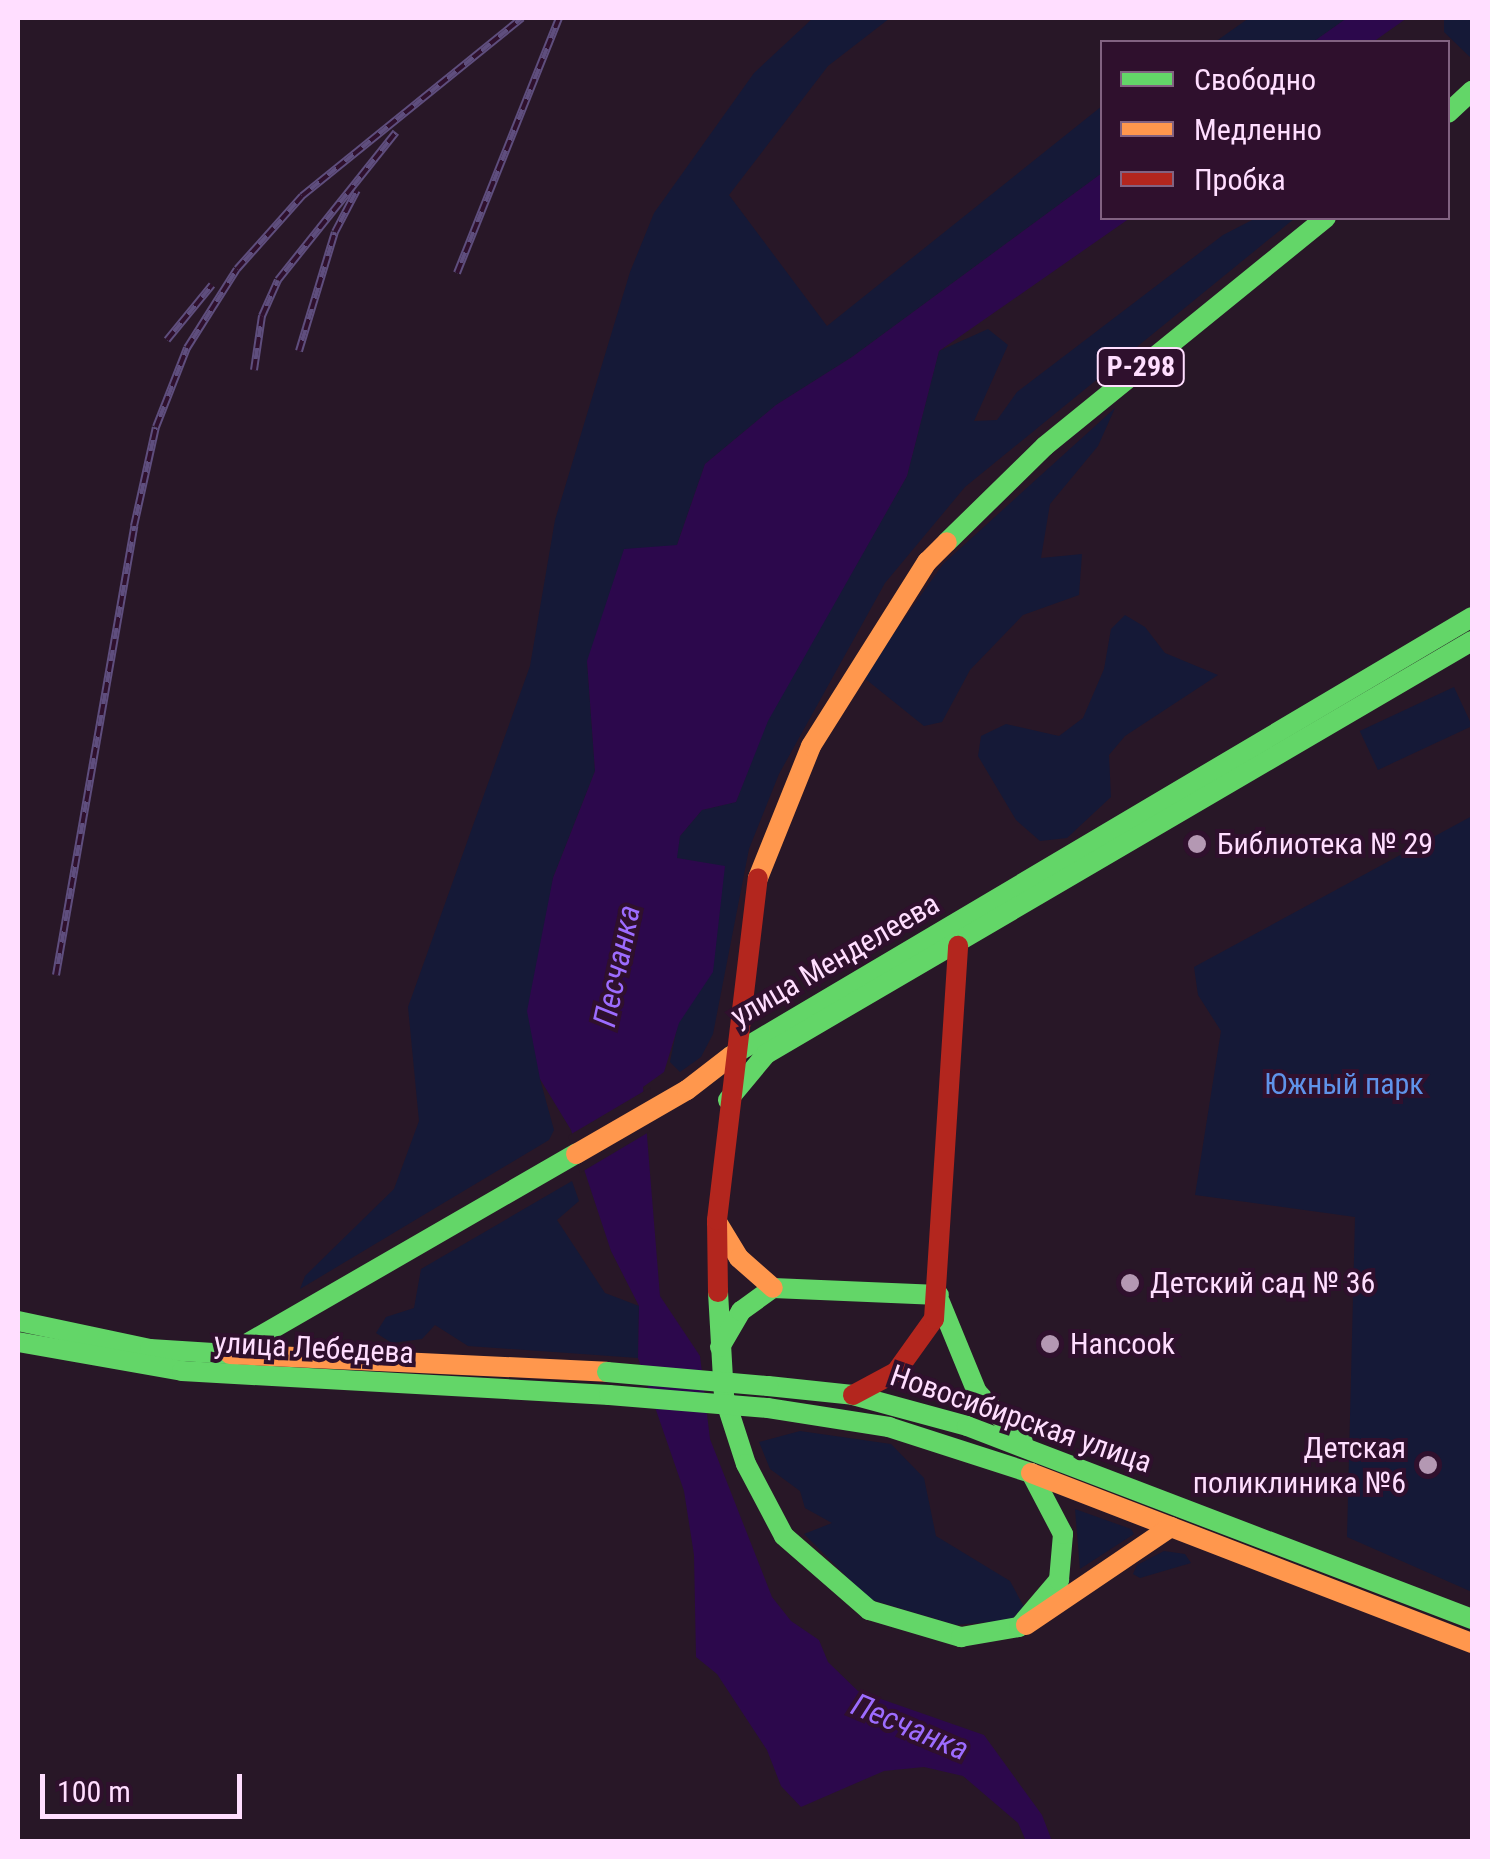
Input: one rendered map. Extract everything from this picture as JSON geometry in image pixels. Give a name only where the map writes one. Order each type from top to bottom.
[{"type":"main road","points":[[1450,111],[1472,92]]},
{"type":"main road","name":"Р-298","points":[[730,1065],[760,864],[811,746],[904,593],[998,487],[1324,220]]},
{"type":"main road","name":"улица Менделеева","points":[[730,1065],[766,1054],[958,946],[1295,734],[1472,617]]},
{"type":"main road","name":"улица Менделеева","points":[[229,1354],[1295,734],[1472,641]]},
{"type":"main road","points":[[853,1395],[908,1362],[928,1333],[939,1295],[958,946]]},
{"type":"main road","name":"улица Менделеева","points":[[725,1104],[766,1054]]},
{"type":"main road","points":[[730,1065],[716,1220],[724,1396],[746,1464],[784,1536],[815,1568],[869,1610],[903,1625],[960,1637],[1043,1619],[1171,1527]]},
{"type":"main road","points":[[716,1220],[739,1258],[772,1288]]},
{"type":"main road","points":[[719,1350],[740,1311],[772,1288],[939,1295]]},
{"type":"main road","points":[[939,1295],[954,1349],[977,1392],[1032,1450]]},
{"type":"main road","name":"улица Лебедева","points":[[18,1321],[150,1349],[607,1372],[768,1386]]},
{"type":"main road","name":"улица Лебедева","points":[[18,1342],[164,1370],[768,1408]]},
{"type":"main road","name":"Новосибирская улица","points":[[768,1386],[853,1395],[1032,1450],[1472,1619]]},
{"type":"main road","name":"Новосибирская улица","points":[[768,1408],[889,1427],[1032,1473],[1472,1643]]},
{"type":"main road","points":[[1019,1627],[1051,1592],[1064,1557],[1058,1514],[1032,1473]]},
{"type":"green space","points":[[813,18],[890,18],[828,66],[729,195],[827,326],[1100,108],[1100,174],[852,357],[776,405],[705,464],[677,545],[587,661],[595,771],[553,878],[540,1079],[554,1130],[549,1140],[300,1289],[305,1276],[394,1189],[419,1121],[408,1007],[530,666],[555,520],[630,272],[654,213],[754,73]]},
{"type":"green space","points":[[1249,18],[1347,18],[1316,40],[1218,40]]},
{"type":"green space","points":[[1444,18],[1472,18],[1472,59],[1444,32]]},
{"type":"green space","points":[[1252,220],[1293,220],[965,487],[885,583],[779,774],[749,849],[713,1034],[701,1057],[680,1072],[670,1062],[678,1023],[725,867],[676,858],[680,836],[702,810],[736,802],[767,721],[907,476],[939,351],[988,329],[1008,345],[974,421],[997,420],[1017,392],[1223,235]]},
{"type":"green space","points":[[1115,408],[1098,446],[1050,504],[1041,558],[1082,554],[1079,595],[1023,615],[970,670],[942,722],[924,726],[863,677],[943,564]]},
{"type":"green space","points":[[1125,615],[1145,627],[1165,653],[1218,675],[1125,736],[1109,755],[1111,797],[1067,838],[1040,841],[1016,820],[978,756],[981,736],[1006,724],[1059,736],[1083,718],[1104,669],[1111,629]]},
{"type":"green space","points":[[1454,687],[1472,726],[1378,770],[1360,731]]},
{"type":"green space","name":"Южный парк","points":[[1472,816],[1472,1592],[1347,1537],[1355,1217],[1195,1195],[1221,1031],[1198,995],[1194,967]]},
{"type":"green space","points":[[572,1181],[579,1201],[557,1220],[605,1293],[639,1306],[638,1358],[468,1346],[435,1325],[422,1339],[392,1343],[376,1333],[386,1317],[414,1308],[421,1269]]},
{"type":"green space","points":[[800,1431],[891,1444],[924,1478],[936,1536],[1010,1581],[1024,1607],[1011,1620],[956,1625],[869,1599],[804,1534],[832,1523],[805,1508],[800,1491],[770,1469],[759,1442]]},
{"type":"green space","points":[[1075,1509],[1131,1529],[1134,1534],[1080,1569]]},
{"type":"green space","points":[[1164,1551],[1185,1554],[1191,1563],[1140,1578],[1133,1574],[1137,1565]]},
{"type":"water","points":[[1347,18],[1407,18],[1376,40],[1316,40]]},
{"type":"water","name":"Песчанка","points":[[1100,174],[1100,220],[1127,220],[939,351],[907,476],[768,721],[736,802],[702,810],[680,836],[677,858],[725,866],[713,972],[679,1023],[664,1072],[643,1087],[660,1296],[700,1356],[710,1439],[772,1597],[791,1621],[819,1640],[828,1662],[858,1691],[984,1735],[1042,1815],[1052,1841],[1026,1841],[1018,1823],[963,1776],[924,1767],[884,1771],[801,1807],[781,1786],[767,1750],[717,1674],[696,1657],[694,1555],[684,1491],[638,1358],[639,1306],[611,1251],[571,1130],[540,1079],[527,1011],[553,878],[595,771],[587,661],[624,549],[677,545],[705,464],[776,405],[852,357]]},
{"type":"pier","points":[[651,1087],[649,1132],[580,1173],[568,1136]]},
{"type":"railway","points":[[56,975],[134,526],[156,427],[187,348],[237,269],[302,196],[522,18]]},
{"type":"railway","points":[[457,273],[559,18]]},
{"type":"railway","points":[[254,370],[262,316],[278,280],[396,132]]},
{"type":"railway","points":[[299,351],[335,232],[357,190]]},
{"type":"railway","points":[[167,340],[212,285]]},
{"type":"traffic: fast","points":[[1450,111],[1472,91]]},
{"type":"traffic: fast","points":[[947,542],[1045,446],[1324,220]]},
{"type":"traffic: fast","points":[[731,1056],[1472,617]]},
{"type":"traffic: fast","points":[[728,1100],[766,1054],[1472,641]]},
{"type":"traffic: fast","points":[[18,1321],[150,1349],[229,1354],[576,1154]]},
{"type":"traffic: fast","points":[[720,1347],[741,1311],[773,1288],[939,1295]]},
{"type":"traffic: fast","points":[[718,1292],[724,1396],[746,1464],[784,1536],[869,1610],[961,1637],[1019,1627],[1059,1580],[1063,1534],[1031,1473],[889,1427],[768,1408]]},
{"type":"traffic: fast","points":[[940,1302],[977,1392],[1023,1442]]},
{"type":"traffic: fast","points":[[18,1342],[182,1371],[609,1395]]},
{"type":"traffic: fast","points":[[607,1372],[768,1386]]},
{"type":"traffic: fast","points":[[768,1386],[853,1395],[967,1426],[1472,1619]]},
{"type":"traffic: fast","points":[[609,1395],[768,1408]]},
{"type":"traffic: slow","points":[[758,878],[811,746],[927,562],[947,542]]},
{"type":"traffic: slow","points":[[576,1154],[687,1090],[731,1056]]},
{"type":"traffic: slow","points":[[717,1222],[739,1258],[773,1288]]},
{"type":"traffic: slow","points":[[230,1354],[607,1372]]},
{"type":"traffic: slow","points":[[1031,1473],[1472,1643]]},
{"type":"traffic: slow","points":[[1026,1625],[1171,1527]]},
{"type":"traffic: jam","points":[[718,1292],[717,1220],[758,878]]},
{"type":"traffic: jam","points":[[853,1395],[896,1372],[934,1319],[958,946]]},
{"type":"place","name":"Библиотека № 29","points":[[1197,844]]},
{"type":"place","name":"Детский сад № 36","points":[[1130,1283]]},
{"type":"place","name":"Hancook","points":[[1050,1344]]},
{"type":"place","name":"Детская поликлиника №6","points":[[1428,1465]]}]
